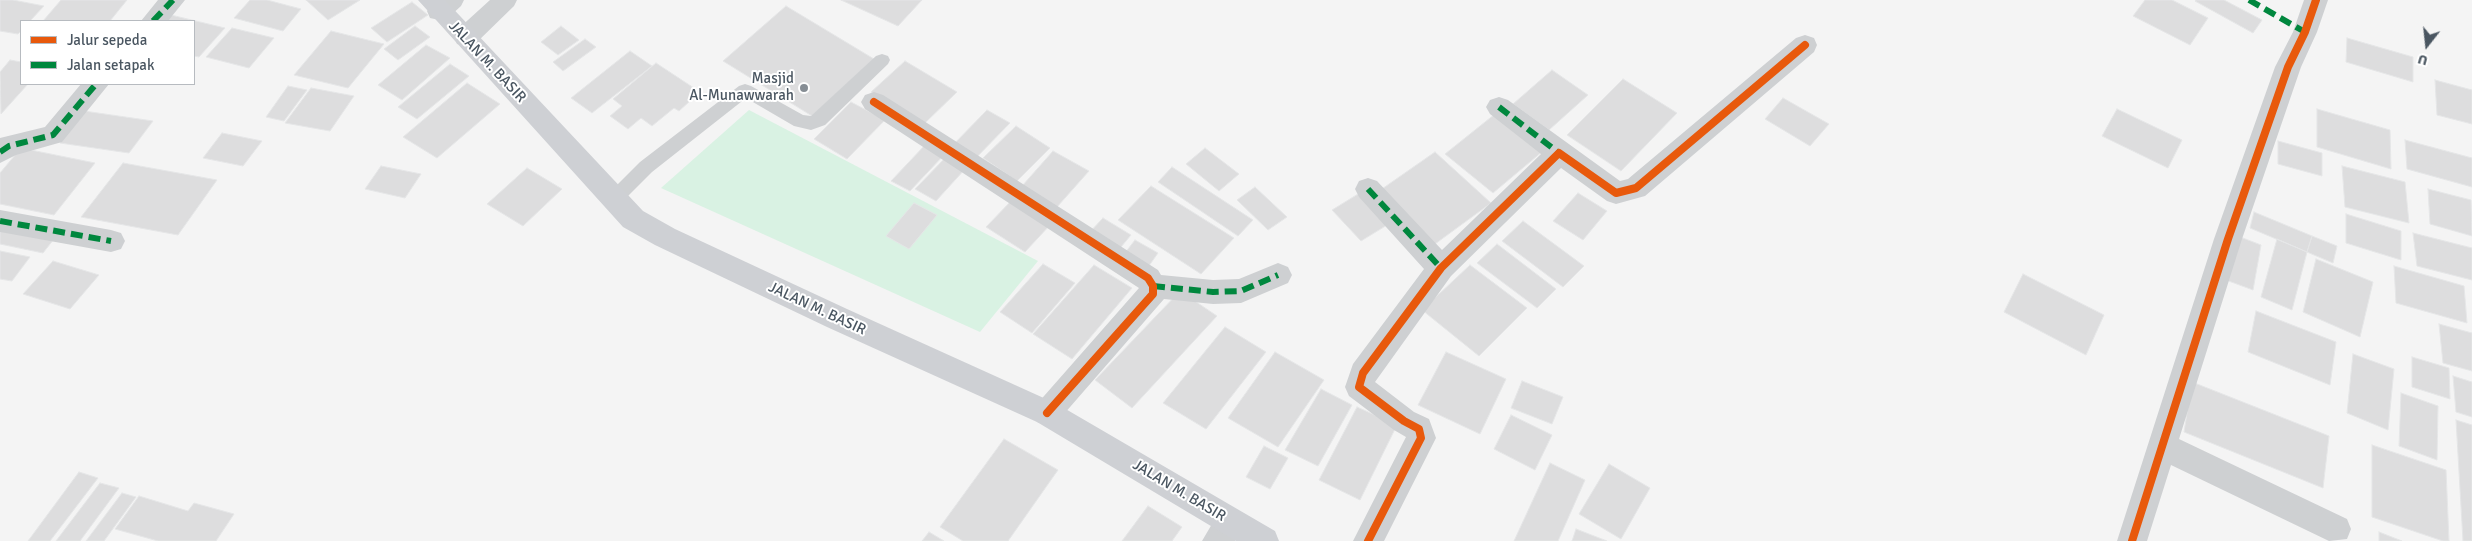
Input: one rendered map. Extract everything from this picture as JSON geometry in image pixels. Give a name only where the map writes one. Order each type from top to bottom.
[{"type":"main road","name":"JALAN M. BASIR","points":[[441,4],[466,37],[613,200],[633,219],[666,238],[1047,413],[1224,531],[1264,541]]},
{"type":"street","points":[[154,20],[173,0]]},
{"type":"street","points":[[466,37],[505,0]]},
{"type":"street","points":[[2132,541],[2228,239],[2288,67],[2305,32],[2316,0]]},
{"type":"street","points":[[1499,107],[1559,153],[1616,193],[1636,188],[1805,45]]},
{"type":"street","points":[[0,152],[8,146],[53,136],[95,85]]},
{"type":"street","points":[[874,102],[1148,278],[1154,286],[1213,292],[1241,291],[1278,274]]},
{"type":"street","points":[[1368,541],[1421,438],[1419,430],[1359,387],[1363,373],[1442,268],[1559,153]]},
{"type":"street","points":[[1368,189],[1442,268]]},
{"type":"street","points":[[0,221],[111,241]]},
{"type":"street","points":[[1047,413],[1152,294],[1154,286]]},
{"type":"street","points":[[2162,446],[2336,530]]},
{"type":"lane","points":[[613,200],[646,167],[745,90],[800,121],[811,123],[819,120],[882,60]]},
{"type":"green space","points":[[749,110],[1038,261],[980,332],[661,188]]},
{"type":"building","points":[[0,0],[13,0],[44,6],[31,20],[20,20],[20,32],[18,34],[0,31]]},
{"type":"building","points":[[61,0],[127,0],[111,20],[44,20]]},
{"type":"building","points":[[250,0],[267,0],[301,9],[283,31],[234,18]]},
{"type":"building","points":[[306,0],[360,0],[328,20]]},
{"type":"building","points":[[841,0],[922,0],[898,26]]},
{"type":"building","points":[[2145,0],[2172,0],[2208,18],[2190,45],[2133,16]]},
{"type":"building","points":[[2196,0],[2224,0],[2262,20],[2253,33]]},
{"type":"building","points":[[412,2],[428,15],[387,42],[371,28]]},
{"type":"building","name":"Masjid Al-Munawwarah","points":[[786,6],[874,59],[812,116],[723,61]]},
{"type":"building","points":[[171,15],[192,20],[166,20]]},
{"type":"building","points":[[195,21],[225,28],[199,57],[195,56]]},
{"type":"building","points":[[415,26],[430,37],[398,60],[384,49]]},
{"type":"building","points":[[561,26],[579,40],[558,55],[541,42]]},
{"type":"building","points":[[232,28],[274,38],[249,68],[206,57]]},
{"type":"building","points":[[331,31],[384,44],[348,88],[294,75]]},
{"type":"building","points":[[2347,38],[2413,57],[2413,82],[2346,62]]},
{"type":"building","points":[[585,39],[596,47],[563,71],[553,62]]},
{"type":"building","points":[[426,45],[450,58],[402,100],[378,85]]},
{"type":"building","points":[[630,51],[652,66],[592,113],[571,98]]},
{"type":"building","points":[[10,60],[20,62],[20,85],[27,85],[1,114],[0,72]]},
{"type":"building","points":[[905,61],[957,92],[924,124],[871,92]]},
{"type":"building","points":[[656,63],[700,92],[679,111],[674,108],[652,126],[641,118],[628,129],[610,116],[622,106],[613,99]]},
{"type":"building","points":[[450,64],[469,76],[417,119],[398,107]]},
{"type":"building","points":[[1552,70],[1588,95],[1549,130],[1513,104]]},
{"type":"building","points":[[1623,79],[1677,113],[1621,171],[1567,135]]},
{"type":"building","points":[[2435,80],[2472,90],[2472,124],[2437,115]]},
{"type":"building","points":[[467,83],[500,104],[437,158],[403,137]]},
{"type":"building","points":[[288,86],[307,90],[284,121],[266,117]]},
{"type":"building","points":[[311,88],[354,96],[330,131],[285,123]]},
{"type":"building","points":[[1783,98],[1829,124],[1810,146],[1765,119]]},
{"type":"building","points":[[851,102],[885,120],[847,159],[814,139]]},
{"type":"building","points":[[2117,109],[2182,140],[2168,168],[2102,136]]},
{"type":"building","points":[[2317,109],[2390,130],[2391,169],[2317,147]]},
{"type":"building","points":[[987,110],[1010,123],[972,162],[950,148]]},
{"type":"building","points":[[84,111],[153,121],[129,153],[60,143]]},
{"type":"building","points":[[1495,114],[1543,151],[1493,193],[1445,154]]},
{"type":"building","points":[[1016,126],[1050,148],[1017,181],[983,158]]},
{"type":"building","points":[[222,133],[262,141],[243,166],[203,158]]},
{"type":"building","points":[[2405,140],[2472,158],[2472,187],[2407,169]]},
{"type":"building","points":[[2278,141],[2322,153],[2322,176],[2278,164]]},
{"type":"building","points":[[925,145],[944,155],[910,191],[891,181]]},
{"type":"building","points":[[21,148],[95,163],[54,215],[0,204],[0,173]]},
{"type":"building","points":[[1205,148],[1239,174],[1219,191],[1186,164]]},
{"type":"building","points":[[1053,151],[1089,171],[1057,207],[1022,186]]},
{"type":"building","points":[[1435,152],[1491,203],[1435,244],[1379,191]]},
{"type":"building","points":[[946,157],[966,168],[936,201],[915,189]]},
{"type":"building","points":[[123,163],[217,180],[178,235],[81,217]]},
{"type":"building","points":[[381,166],[421,174],[405,198],[365,189]]},
{"type":"building","points":[[2342,166],[2405,182],[2409,223],[2345,207]]},
{"type":"building","points":[[1172,167],[1253,220],[1238,236],[1158,182]]},
{"type":"building","points":[[527,168],[562,189],[523,226],[487,204]]},
{"type":"building","points":[[1151,186],[1234,238],[1201,274],[1118,220]]},
{"type":"building","points":[[1255,187],[1287,217],[1268,230],[1237,200]]},
{"type":"building","points":[[2428,189],[2471,200],[2472,236],[2430,224]]},
{"type":"building","points":[[1363,191],[1392,222],[1361,241],[1332,210]]},
{"type":"building","points":[[1578,193],[1607,211],[1583,240],[1553,221]]},
{"type":"building","points":[[1012,200],[1051,224],[1025,252],[986,227]]},
{"type":"building","points":[[914,203],[937,215],[909,249],[886,236]]},
{"type":"building","points":[[2254,212],[2312,236],[2307,252],[2250,228]]},
{"type":"building","points":[[2346,214],[2401,231],[2401,260],[2346,243]]},
{"type":"building","points":[[1103,218],[1131,235],[1116,253],[1087,235]]},
{"type":"building","points":[[1523,221],[1584,266],[1563,287],[1502,241]]},
{"type":"building","points":[[0,228],[54,239],[43,253],[0,244]]},
{"type":"building","points":[[2413,233],[2472,248],[2472,280],[2417,266]]},
{"type":"building","points":[[2235,235],[2261,245],[2253,290],[2226,280]]},
{"type":"building","points":[[2312,236],[2337,246],[2333,263],[2307,252]]},
{"type":"building","points":[[2277,239],[2307,252],[2292,310],[2261,297]]},
{"type":"building","points":[[1135,240],[1158,253],[1146,270],[1121,258]]},
{"type":"building","points":[[1497,244],[1556,289],[1537,308],[1477,263]]},
{"type":"building","points":[[0,251],[30,257],[12,281],[0,279]]},
{"type":"building","points":[[2316,259],[2373,282],[2360,337],[2303,312]]},
{"type":"building","points":[[53,261],[99,275],[70,309],[23,294]]},
{"type":"building","points":[[1043,264],[1075,283],[1032,333],[1000,312]]},
{"type":"building","points":[[1094,265],[1132,288],[1072,359],[1033,334]]},
{"type":"building","points":[[1470,265],[1527,308],[1479,356],[1422,310]]},
{"type":"building","points":[[2394,266],[2464,286],[2467,323],[2396,303]]},
{"type":"building","points":[[2023,274],[2104,315],[2086,355],[2004,312]]},
{"type":"building","points":[[1180,291],[1217,316],[1132,408],[1095,380]]},
{"type":"building","points":[[2256,311],[2336,342],[2330,385],[2248,352]]},
{"type":"building","points":[[2439,324],[2472,333],[2472,371],[2443,363]]},
{"type":"building","points":[[1225,327],[1266,352],[1206,429],[1163,403]]},
{"type":"building","points":[[1275,352],[1324,380],[1278,447],[1228,418]]},
{"type":"building","points":[[1446,352],[1506,379],[1480,434],[1418,405]]},
{"type":"building","points":[[2353,354],[2394,369],[2388,430],[2347,413]]},
{"type":"building","points":[[2412,357],[2449,368],[2450,399],[2412,387]]},
{"type":"building","points":[[2453,376],[2472,382],[2472,417],[2456,412]]},
{"type":"building","points":[[1522,381],[1563,397],[1552,424],[1511,408]]},
{"type":"building","points":[[2192,382],[2329,436],[2323,488],[2184,432]]},
{"type":"building","points":[[1321,389],[1352,405],[1318,466],[1285,450]]},
{"type":"building","points":[[2401,393],[2438,406],[2437,460],[2399,446]]},
{"type":"building","points":[[1357,407],[1397,425],[1360,500],[1319,480]]},
{"type":"building","points":[[1511,415],[1552,435],[1535,470],[1494,449]]},
{"type":"building","points":[[2456,420],[2472,425],[2472,541],[2463,541]]},
{"type":"building","points":[[1004,439],[1058,470],[1008,541],[963,541],[940,527]]},
{"type":"building","points":[[2372,445],[2446,470],[2449,541],[2443,541],[2372,517]]},
{"type":"building","points":[[1264,446],[1288,458],[1270,489],[1246,477]]},
{"type":"building","points":[[1550,463],[1585,480],[1558,541],[1514,541]]},
{"type":"building","points":[[1609,464],[1650,488],[1621,539],[1579,514]]},
{"type":"building","points":[[79,472],[98,478],[50,541],[28,541]]},
{"type":"building","points":[[100,483],[119,488],[80,541],[56,541]]},
{"type":"building","points":[[122,493],[136,497],[104,541],[86,541]]},
{"type":"building","points":[[139,496],[188,511],[194,503],[234,514],[216,541],[158,541],[115,529]]},
{"type":"building","points":[[1148,506],[1182,527],[1172,541],[1122,541]]},
{"type":"building","points":[[1576,529],[1607,541],[1572,541]]},
{"type":"building","points":[[929,532],[944,541],[922,541]]},
{"type":"building","points":[[2379,532],[2402,541],[2379,541]]},
{"type":"marked path","points":[[154,20],[173,0]]},
{"type":"marked path","points":[[2249,0],[2305,32]]},
{"type":"marked path","points":[[0,152],[9,146],[53,135],[95,85]]},
{"type":"marked path","points":[[1499,107],[1559,153]]},
{"type":"marked path","points":[[1368,189],[1441,268]]},
{"type":"marked path","points":[[0,221],[111,241]]},
{"type":"marked path","points":[[1153,286],[1213,292],[1241,291],[1278,275]]},
{"type":"cycle path","points":[[2132,541],[2228,239],[2288,67],[2305,32],[2316,0]]},
{"type":"cycle path","points":[[1368,541],[1421,438],[1419,429],[1404,421],[1359,387],[1363,373],[1441,268],[1559,153],[1616,193],[1636,188],[1805,45]]},
{"type":"cycle path","points":[[874,102],[1148,278],[1153,286],[1153,294],[1047,413]]},
{"type":"place","name":"Masjid Al-Munawwarah","points":[[804,88]]}]
